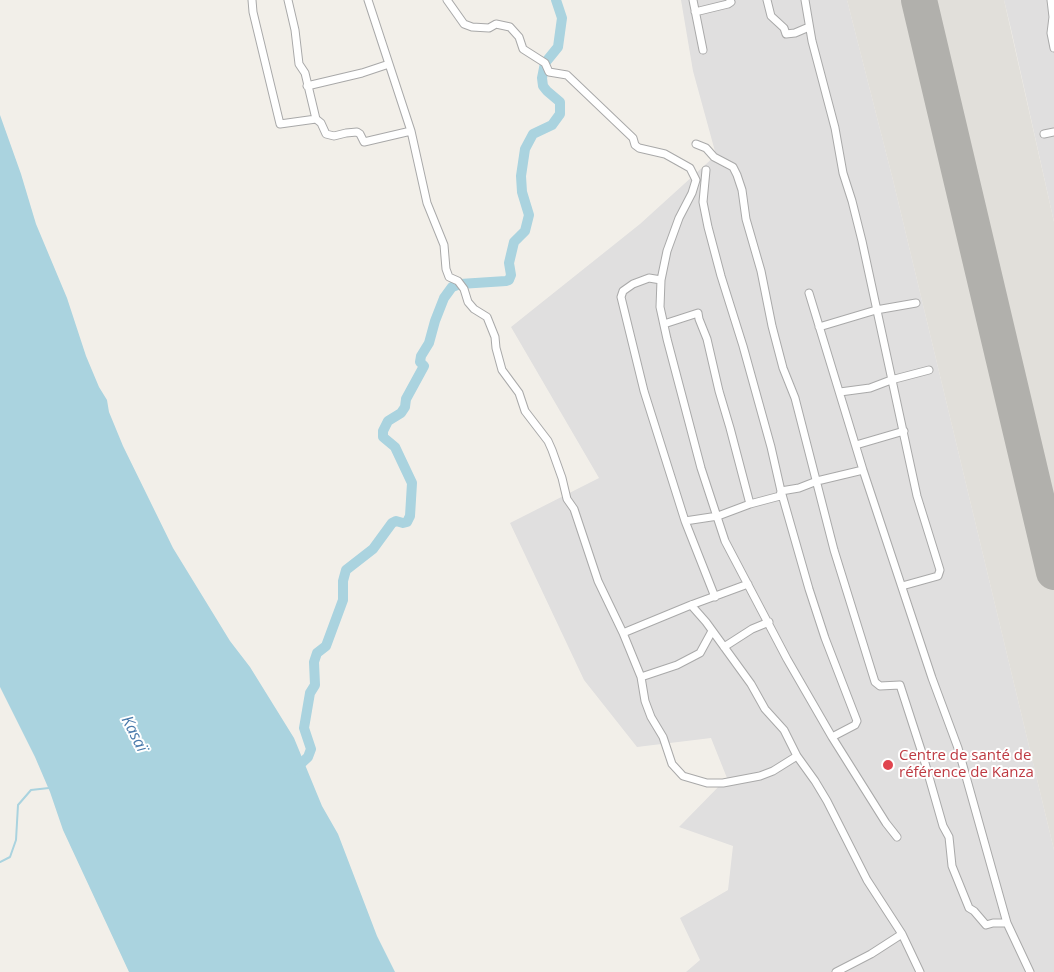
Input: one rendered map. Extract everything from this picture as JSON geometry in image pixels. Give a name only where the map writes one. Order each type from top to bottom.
[{"type":"street","points":[[252,0],[253,12],[280,124],[316,120],[321,123],[327,135],[334,136],[346,132],[356,132],[360,134],[364,142],[411,130]]},
{"type":"street","points":[[288,0],[300,64],[305,73],[316,120]]},
{"type":"street","points":[[368,0],[411,130],[427,203],[444,245],[446,269],[449,277],[458,281],[464,289],[468,302],[474,309],[487,316],[495,337],[502,370],[519,393],[525,412],[548,441],[562,478],[567,499],[574,509],[598,582],[623,633],[641,677],[642,692],[651,717],[663,737],[672,764],[683,776],[707,783],[723,783],[749,779],[773,771],[796,756]]},
{"type":"street","points":[[447,0],[464,24],[472,27],[489,28],[496,24],[510,27],[519,37],[523,49],[545,63],[549,72],[567,76],[633,138],[635,145],[639,148],[665,154],[690,168],[696,180],[667,251],[661,280],[660,307],[712,506],[718,516],[725,541],[787,659],[832,737],[886,823],[897,837]]},
{"type":"street","points":[[693,0],[704,50]]},
{"type":"street","points":[[695,12],[720,7],[732,2],[730,0]]},
{"type":"street","points":[[767,0],[771,16],[784,28],[786,34],[795,34],[809,27]]},
{"type":"street","points":[[805,0],[809,27],[835,128],[843,173],[852,200],[917,496],[940,570],[938,576],[902,586]]},
{"type":"street","points":[[1052,0],[1053,17],[1051,33],[1054,48]]},
{"type":"street","points":[[307,86],[362,73],[389,64]]},
{"type":"street","points":[[1044,134],[1054,132]]},
{"type":"street","points":[[696,144],[706,148],[714,157],[733,167],[737,175],[783,368],[795,398],[834,550],[875,682],[880,686],[900,685],[943,826],[949,837],[952,866],[969,908],[986,925],[1007,923]]},
{"type":"street","points":[[706,170],[703,202],[708,227],[771,447],[781,491],[823,630],[857,721],[855,725],[832,737]]},
{"type":"street","points":[[661,280],[649,278],[633,284],[623,291],[621,297],[636,365],[685,521],[715,597]]},
{"type":"street","points":[[809,293],[863,470],[932,678],[958,748],[1007,923],[1030,972]]},
{"type":"street","points":[[819,327],[876,310],[916,303]]},
{"type":"street","points":[[664,324],[698,313],[707,339],[719,391],[750,504]]},
{"type":"street","points":[[840,392],[870,388],[891,380],[930,370]]},
{"type":"street","points":[[856,445],[904,431]]},
{"type":"street","points":[[781,491],[810,485],[816,480],[863,470]]},
{"type":"street","points":[[685,521],[718,516],[750,504],[780,496],[781,491]]},
{"type":"street","points":[[623,633],[748,584]]},
{"type":"street","points":[[691,605],[752,684],[765,709],[784,730],[796,756],[816,782],[866,880],[902,934],[920,972]]},
{"type":"street","points":[[724,646],[752,629],[769,622]]},
{"type":"street","points":[[641,677],[677,665],[700,654],[712,631]]},
{"type":"street","points":[[836,972],[872,954],[902,934]]},
{"type":"shaded area","points":[[681,0],[847,0],[893,180],[1054,850],[1054,972],[686,972],[700,960],[680,918],[728,890],[733,846],[679,827],[727,778],[711,738],[637,747],[584,680],[510,523],[599,478],[511,327],[640,224],[716,155],[693,71]]},
{"type":"shaded area","points":[[847,0],[1004,0],[1054,222],[1054,850],[893,180]]},
{"type":"shaded area","points":[[1004,0],[1054,0],[1054,222],[1011,29]]},
{"type":"water","name":"Kasaï","points":[[0,115],[36,224],[67,298],[86,356],[99,387],[107,400],[109,412],[123,446],[173,548],[230,641],[250,667],[294,738],[322,806],[338,834],[377,936],[395,972],[129,972],[63,830],[35,757],[0,687]]},
{"type":"waterway","points":[[294,770],[308,757],[311,749],[304,728],[310,693],[315,685],[314,662],[317,653],[326,646],[343,600],[343,581],[346,570],[373,549],[392,523],[396,521],[407,522],[410,516],[412,483],[395,447],[383,437],[383,431],[388,421],[401,413],[405,407],[406,399],[424,366],[420,362],[421,356],[429,343],[444,298],[452,287],[460,284],[506,281],[509,280],[511,275],[509,263],[514,242],[525,231],[529,215],[522,192],[521,176],[525,149],[533,134],[552,125],[560,114],[560,102],[543,86],[542,78],[545,63],[558,47],[562,18],[556,0]]},
{"type":"waterway","points":[[0,862],[10,857],[16,840],[18,805],[31,790],[49,788]]},
{"type":"runway","points":[[919,0],[1054,572]]},
{"type":"place","name":"Centre de santé de référence de Kanza","points":[[888,765]]}]
